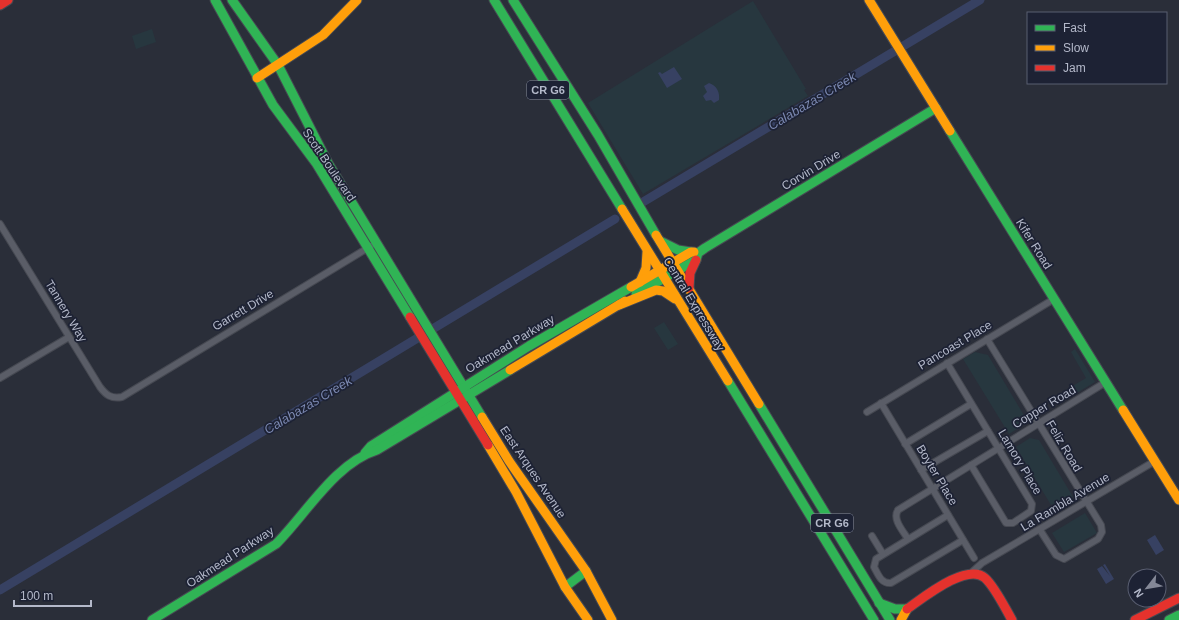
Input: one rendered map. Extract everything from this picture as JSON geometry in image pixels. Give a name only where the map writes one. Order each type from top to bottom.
[{"type":"main road","points":[[0,5],[8,0]]},
{"type":"main road","name":"Scott Boulevard","points":[[214,0],[273,105],[316,163],[368,248],[430,340]]},
{"type":"main road","name":"Scott Boulevard","points":[[232,0],[278,65],[328,163],[376,243],[423,329]]},
{"type":"main road","points":[[257,78],[323,35],[357,0]]},
{"type":"main road","name":"Central Expressway","points":[[494,0],[874,620]]},
{"type":"main road","name":"Central Expressway","points":[[513,0],[564,79],[660,241],[890,620]]},
{"type":"main road","name":"Kifer Road","points":[[869,0],[1179,500]]},
{"type":"main road","name":"Corvin Drive","points":[[676,266],[936,108]]},
{"type":"main road","points":[[660,241],[678,250],[695,255],[690,273],[689,288]]},
{"type":"main road","points":[[640,282],[646,268],[647,251]]},
{"type":"main road","name":"Oakmead Parkway","points":[[457,396],[463,386],[529,346],[640,282],[661,274],[676,266]]},
{"type":"main road","name":"Oakmead Parkway","points":[[152,620],[276,544],[300,519],[334,478],[364,454],[371,446],[457,396],[469,395],[619,305],[661,274]]},
{"type":"main road","points":[[619,305],[656,290],[663,291],[678,301]]},
{"type":"main road","name":"East Arques Avenue","points":[[430,340],[469,395],[509,461],[586,571],[612,620]]},
{"type":"main road","name":"East Arques Avenue","points":[[430,340],[457,396],[516,492],[565,587],[588,620]]},
{"type":"main road","points":[[812,520],[818,539],[867,620]]},
{"type":"main road","points":[[565,587],[586,571]]},
{"type":"main road","points":[[879,603],[895,609],[906,609],[959,577],[975,574],[989,583],[1012,620]]},
{"type":"main road","points":[[1167,602],[1179,594]]},
{"type":"main road","points":[[1167,603],[1179,598]]},
{"type":"main road","points":[[1136,620],[1158,608]]},
{"type":"main road","points":[[901,620],[906,609]]},
{"type":"street","name":"Tannery Way","points":[[0,224],[104,392],[112,398],[122,397]]},
{"type":"street","name":"Garrett Drive","points":[[122,397],[376,243]]},
{"type":"street","name":"Pancoast Place","points":[[867,412],[1054,299]]},
{"type":"street","points":[[0,378],[69,337]]},
{"type":"street","name":"Feliz Road","points":[[987,339],[1101,525],[1102,532],[1098,539],[1064,559],[1058,558],[1040,530]]},
{"type":"street","name":"Lamory Place","points":[[947,363],[1033,506],[1030,512],[1013,523],[1008,524],[1004,521],[970,465]]},
{"type":"street","name":"Copper Road","points":[[908,539],[897,520],[896,513],[932,488],[1106,382]]},
{"type":"street","name":"Boyter Place","points":[[881,403],[974,558]]},
{"type":"street","points":[[905,444],[971,404]]},
{"type":"street","points":[[921,470],[988,430]]},
{"type":"street","name":"La Rambla Avenue","points":[[975,574],[987,562],[1155,461]]},
{"type":"street","points":[[948,515],[876,559],[873,564],[882,581],[888,584],[963,540]]},
{"type":"street","points":[[872,536],[883,554]]},
{"type":"shaded area","points":[[753,1],[806,89],[804,90],[808,96],[643,194],[588,103]]},
{"type":"shaded area","points":[[152,29],[156,42],[136,49],[132,36]]},
{"type":"shaded area","points":[[664,322],[678,344],[668,350],[654,328]]},
{"type":"shaded area","points":[[1075,349],[1095,382],[1060,403],[1055,401],[1053,398],[1086,378],[1071,352]]},
{"type":"shaded area","points":[[975,352],[988,355],[1028,422],[1009,434],[963,359]]},
{"type":"shaded area","points":[[1030,438],[1039,440],[1073,497],[1063,503],[1061,501],[1051,505],[1016,447]]},
{"type":"shaded area","points":[[1085,513],[1097,533],[1064,552],[1052,533]]},
{"type":"water","points":[[674,67],[682,79],[667,88],[658,73],[660,72],[662,74]]},
{"type":"water","points":[[709,83],[716,88],[719,94],[719,100],[714,103],[711,100],[706,101],[703,96],[707,92],[704,86]]},
{"type":"water","points":[[1155,535],[1164,550],[1156,555],[1147,540]]},
{"type":"water","points":[[1105,564],[1114,579],[1106,584],[1097,569],[1102,566],[1110,576],[1103,565]]},
{"type":"waterway","name":"Calabazas Creek","points":[[643,202],[980,0]]},
{"type":"waterway","name":"Calabazas Creek","points":[[0,590],[615,219]]},
{"type":"traffic: fast","points":[[215,0],[273,105],[316,163],[410,317]]},
{"type":"traffic: fast","points":[[232,0],[278,65],[328,163],[482,417]]},
{"type":"traffic: fast","points":[[494,0],[622,209]]},
{"type":"traffic: fast","points":[[513,0],[598,135],[656,235]]},
{"type":"traffic: fast","points":[[636,294],[696,260],[698,253],[705,248],[936,108]]},
{"type":"traffic: fast","points":[[950,131],[1123,410]]},
{"type":"traffic: fast","points":[[660,241],[678,250],[691,252]]},
{"type":"traffic: fast","points":[[365,453],[371,446],[529,346],[631,287]]},
{"type":"traffic: fast","points":[[152,620],[276,544],[322,491],[348,466],[510,370]]},
{"type":"traffic: fast","points":[[728,381],[874,620]]},
{"type":"traffic: fast","points":[[759,404],[890,620]]},
{"type":"traffic: fast","points":[[565,587],[586,571]]},
{"type":"traffic: fast","points":[[879,603],[895,609],[907,609]]},
{"type":"traffic: fast","points":[[1169,620],[1179,615]]},
{"type":"traffic: slow","points":[[257,78],[323,35],[357,0]]},
{"type":"traffic: slow","points":[[869,0],[950,131]]},
{"type":"traffic: slow","points":[[622,209],[728,381]]},
{"type":"traffic: slow","points":[[656,235],[759,404]]},
{"type":"traffic: slow","points":[[640,282],[646,268],[647,252]]},
{"type":"traffic: slow","points":[[631,287],[691,252],[694,252]]},
{"type":"traffic: slow","points":[[619,305],[656,290],[663,291],[675,299]]},
{"type":"traffic: slow","points":[[510,370],[625,301]]},
{"type":"traffic: slow","points":[[1123,410],[1179,500]]},
{"type":"traffic: slow","points":[[482,417],[509,461],[586,571],[612,620]]},
{"type":"traffic: slow","points":[[488,445],[516,492],[565,587],[588,620]]},
{"type":"traffic: slow","points":[[901,620],[907,609]]},
{"type":"traffic: jam","points":[[0,5],[8,0]]},
{"type":"traffic: jam","points":[[689,288],[690,273],[696,260]]},
{"type":"traffic: jam","points":[[410,317],[488,445]]},
{"type":"traffic: jam","points":[[907,609],[945,583],[967,575],[977,574],[985,578],[992,587],[1012,620]]},
{"type":"traffic: jam","points":[[1135,620],[1179,598]]}]
